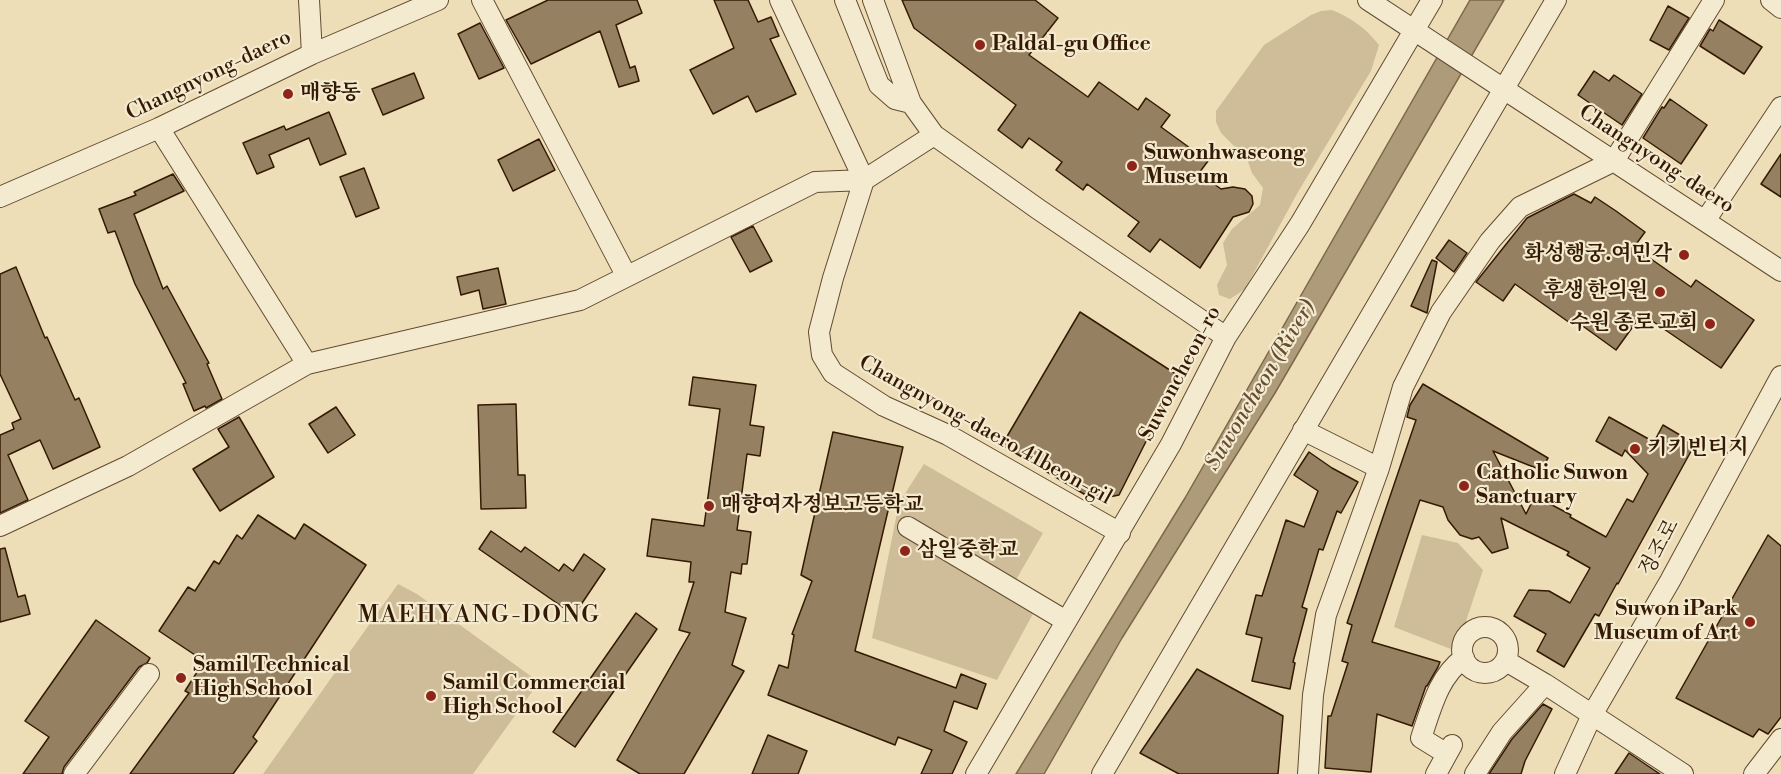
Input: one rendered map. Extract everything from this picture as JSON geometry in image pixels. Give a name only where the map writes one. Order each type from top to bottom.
[{"type":"street","points":[[309,0],[312,54]]},
{"type":"street","name":"Changnyong-daero","points":[[0,197],[159,128],[312,54],[438,0]]},
{"type":"street","points":[[482,0],[626,275]]},
{"type":"street","points":[[780,0],[864,180]]},
{"type":"street","points":[[845,0],[879,85],[896,99],[911,103]]},
{"type":"street","points":[[873,0],[911,103],[934,135],[1226,337]]},
{"type":"street","name":"Changnyong-daero","points":[[1368,0],[1781,271]]},
{"type":"street","name":"Suwoncheon-ro","points":[[976,774],[1171,444],[1226,337],[1300,224],[1432,0]]},
{"type":"street","points":[[1108,772],[1303,430],[1556,0]]},
{"type":"street","points":[[1314,773],[1313,695],[1326,615],[1379,468],[1403,387],[1441,312],[1490,241],[1520,207],[1614,161],[1714,0]]},
{"type":"street","points":[[1771,0],[1781,8]]},
{"type":"street","points":[[1705,221],[1781,107]]},
{"type":"street","points":[[159,128],[307,364]]},
{"type":"street","points":[[0,526],[128,466],[307,364],[580,300],[815,182],[864,180],[934,135]]},
{"type":"street","name":"Changnyong-daero 41beon-gil","points":[[864,180],[833,278],[819,332],[822,355],[833,373],[884,406],[948,435],[1120,533]]},
{"type":"street","name":"정조로","points":[[1565,774],[1592,715],[1670,581],[1781,376]]},
{"type":"street","points":[[1303,430],[1379,468]]},
{"type":"street","points":[[908,527],[1066,621]]},
{"type":"street","points":[[1486,628],[1500,633],[1505,639],[1508,653],[1506,660],[1495,671],[1488,673],[1473,670],[1462,651],[1467,637],[1472,632],[1486,628]]},
{"type":"street","points":[[1436,774],[1450,748],[1420,738],[1437,691],[1453,668],[1464,658]]},
{"type":"street","points":[[1506,660],[1683,774]]},
{"type":"street","points":[[74,774],[149,674]]},
{"type":"street","points":[[1475,774],[1502,732],[1545,684]]},
{"type":"street","points":[[1754,774],[1781,739]]},
{"type":"shaded area","points":[[1332,10],[1358,24],[1379,45],[1371,71],[1298,192],[1245,289],[1230,299],[1219,295],[1217,285],[1227,265],[1223,243],[1232,229],[1260,205],[1263,188],[1252,173],[1247,159],[1221,133],[1216,122],[1216,111],[1264,45],[1311,15]]},
{"type":"shaded area","points":[[924,464],[1043,533],[1013,585],[1041,599],[997,680],[872,638],[899,503]]},
{"type":"shaded area","points":[[1422,535],[1458,543],[1483,570],[1456,651],[1394,627]]},
{"type":"shaded area","name":"Samil Commercial High School","points":[[398,584],[417,594],[539,682],[473,774],[263,774]]},
{"type":"water","name":"Suwoncheon (River)","points":[[1470,0],[1504,0],[1275,393],[1122,638],[1044,774],[1016,774],[1185,498]]},
{"type":"building","points":[[548,0],[637,0],[642,13],[616,25],[630,68],[635,66],[639,81],[619,87],[600,31],[531,64],[506,20]]},
{"type":"building","points":[[714,0],[748,0],[758,22],[771,17],[779,36],[770,39],[796,94],[756,112],[748,96],[713,114],[690,70],[734,48]]},
{"type":"building","name":"Suwonhwaseong Museum","points":[[902,0],[1035,0],[1058,18],[1029,55],[1088,97],[1099,82],[1138,110],[1146,98],[1170,115],[1161,127],[1208,161],[1199,173],[1221,189],[1233,187],[1245,189],[1252,196],[1253,204],[1249,212],[1233,217],[1200,268],[1160,239],[1150,252],[1128,236],[1139,222],[1087,184],[1083,190],[1056,170],[1062,162],[1029,138],[1022,148],[998,130],[1016,105],[914,28]]},
{"type":"building","points":[[1668,6],[1689,18],[1669,50],[1650,40]]},
{"type":"building","points":[[1719,20],[1762,47],[1744,74],[1700,46],[1710,29],[1713,31]]},
{"type":"building","points":[[480,23],[504,68],[479,79],[458,34]]},
{"type":"building","points":[[1594,71],[1609,81],[1614,75],[1642,94],[1622,125],[1578,95]]},
{"type":"building","points":[[414,73],[424,98],[383,115],[372,89]]},
{"type":"building","points":[[1670,99],[1707,125],[1681,164],[1643,138],[1662,107],[1664,108]]},
{"type":"building","points":[[329,112],[346,154],[320,165],[309,138],[269,155],[274,167],[257,174],[243,143],[284,126],[286,130]]},
{"type":"building","points":[[539,139],[555,170],[513,191],[498,160]]},
{"type":"building","points":[[1781,154],[1781,197],[1761,184]]},
{"type":"building","points":[[364,168],[379,208],[356,217],[340,177]]},
{"type":"building","points":[[173,174],[184,191],[134,214],[163,289],[167,286],[209,363],[207,364],[222,399],[206,408],[205,406],[194,411],[183,384],[186,383],[135,284],[115,231],[108,233],[99,209],[136,195],[134,192]]},
{"type":"building","points":[[1574,194],[1591,203],[1595,197],[1616,211],[1645,232],[1634,247],[1691,287],[1696,280],[1754,320],[1721,368],[1642,314],[1616,350],[1573,319],[1570,323],[1515,284],[1503,301],[1476,282],[1527,218]]},
{"type":"building","points":[[753,226],[772,261],[750,272],[731,237]]},
{"type":"building","points":[[1449,240],[1467,253],[1454,272],[1436,258]]},
{"type":"building","points":[[1432,260],[1437,262],[1427,313],[1411,306]]},
{"type":"building","points":[[16,267],[45,338],[47,337],[75,400],[79,398],[100,447],[53,469],[40,440],[8,455],[28,500],[0,513],[0,435],[14,429],[12,423],[21,419],[0,374],[0,274]]},
{"type":"building","points":[[498,268],[506,304],[483,309],[479,290],[461,295],[457,277]]},
{"type":"building","points":[[1080,312],[1179,376],[1119,495],[1094,500],[1002,445]]},
{"type":"building","points":[[693,377],[756,385],[750,425],[764,427],[760,456],[747,454],[737,530],[751,532],[747,564],[742,564],[741,574],[731,572],[725,612],[746,618],[732,665],[744,671],[684,774],[640,774],[617,760],[690,633],[679,630],[694,582],[689,582],[691,562],[647,556],[652,519],[704,526],[720,409],[689,405]]},
{"type":"building","points":[[1423,384],[1548,458],[1541,470],[1493,451],[1526,514],[1535,496],[1606,537],[1627,499],[1633,502],[1648,474],[1625,450],[1622,456],[1596,441],[1609,417],[1654,442],[1663,425],[1695,444],[1618,584],[1599,616],[1595,614],[1564,667],[1537,651],[1546,634],[1514,616],[1529,590],[1549,591],[1570,603],[1590,568],[1567,555],[1569,552],[1501,518],[1508,548],[1492,553],[1479,537],[1472,539],[1460,535],[1448,520],[1443,507],[1420,500],[1372,642],[1440,662],[1426,686],[1412,726],[1377,714],[1371,772],[1325,768],[1328,716],[1331,716],[1348,663],[1342,661],[1352,625],[1347,623],[1416,420],[1407,417],[1410,405]]},
{"type":"building","points":[[516,404],[518,475],[525,475],[526,508],[481,509],[478,405]]},
{"type":"building","points":[[336,407],[355,435],[328,453],[309,424]]},
{"type":"building","points":[[239,417],[274,477],[220,511],[193,469],[229,447],[218,429]]},
{"type":"building","points":[[833,432],[903,447],[855,651],[956,688],[961,674],[986,684],[977,709],[954,701],[944,731],[967,742],[952,774],[921,774],[932,750],[898,737],[895,745],[768,695],[779,665],[788,668],[794,635],[792,634],[812,581],[801,575]]},
{"type":"building","points":[[1309,452],[1358,482],[1341,513],[1337,511],[1323,550],[1319,549],[1302,607],[1307,609],[1293,662],[1295,663],[1290,689],[1252,681],[1262,638],[1246,634],[1256,595],[1262,596],[1286,520],[1304,527],[1318,491],[1294,475]]},
{"type":"building","points":[[258,515],[295,539],[304,524],[366,565],[253,737],[257,741],[233,774],[130,774],[189,693],[185,691],[204,661],[159,631],[188,587],[195,591],[214,561],[219,564],[237,535],[242,539]]},
{"type":"building","points":[[491,531],[521,552],[525,547],[559,571],[564,564],[573,571],[584,554],[605,569],[574,615],[479,549]]},
{"type":"building","name":"Suwon iPark Museum of Art","points":[[1768,535],[1781,546],[1781,717],[1768,734],[1759,729],[1753,737],[1676,698]]},
{"type":"building","points":[[5,548],[18,597],[25,595],[30,614],[0,622],[0,549]]},
{"type":"building","points":[[636,613],[657,629],[575,747],[553,732]]},
{"type":"building","points":[[96,620],[150,658],[147,663],[139,667],[64,767],[62,774],[23,774],[49,737],[25,721]]},
{"type":"building","points":[[1197,669],[1283,716],[1278,774],[1179,774],[1140,753]]},
{"type":"building","points":[[1543,704],[1552,709],[1525,761],[1521,774],[1489,774],[1512,739]]},
{"type":"building","points":[[768,735],[807,751],[798,774],[752,774]]},
{"type":"building","points":[[1629,753],[1645,764],[1660,774],[1615,774]]},
{"type":"place","name":"Paldal-gu Office","points":[[980,45]]},
{"type":"place","name":"매향동","points":[[288,94]]},
{"type":"place","name":"Suwonhwaseong Museum","points":[[1132,166]]},
{"type":"place","name":"화성행궁.여민각","points":[[1684,255]]},
{"type":"place","name":"후생 한의원","points":[[1660,292]]},
{"type":"place","name":"수원 종로 교회","points":[[1710,324]]},
{"type":"place","name":"키키빈티지","points":[[1635,449]]},
{"type":"place","name":"Catholic Suwon Sanctuary","points":[[1464,486]]},
{"type":"place","name":"매향여자정보고등학교","points":[[709,506]]},
{"type":"place","name":"삼일중학교","points":[[905,551]]},
{"type":"place","name":"Suwon iPark Museum of Art","points":[[1750,622]]},
{"type":"place","name":"Samil Technical High School","points":[[181,678]]},
{"type":"place","name":"Samil Commercial High School","points":[[431,696]]},
{"type":"district","name":"MAEHYANG-DONG","points":[[479,616]]}]
